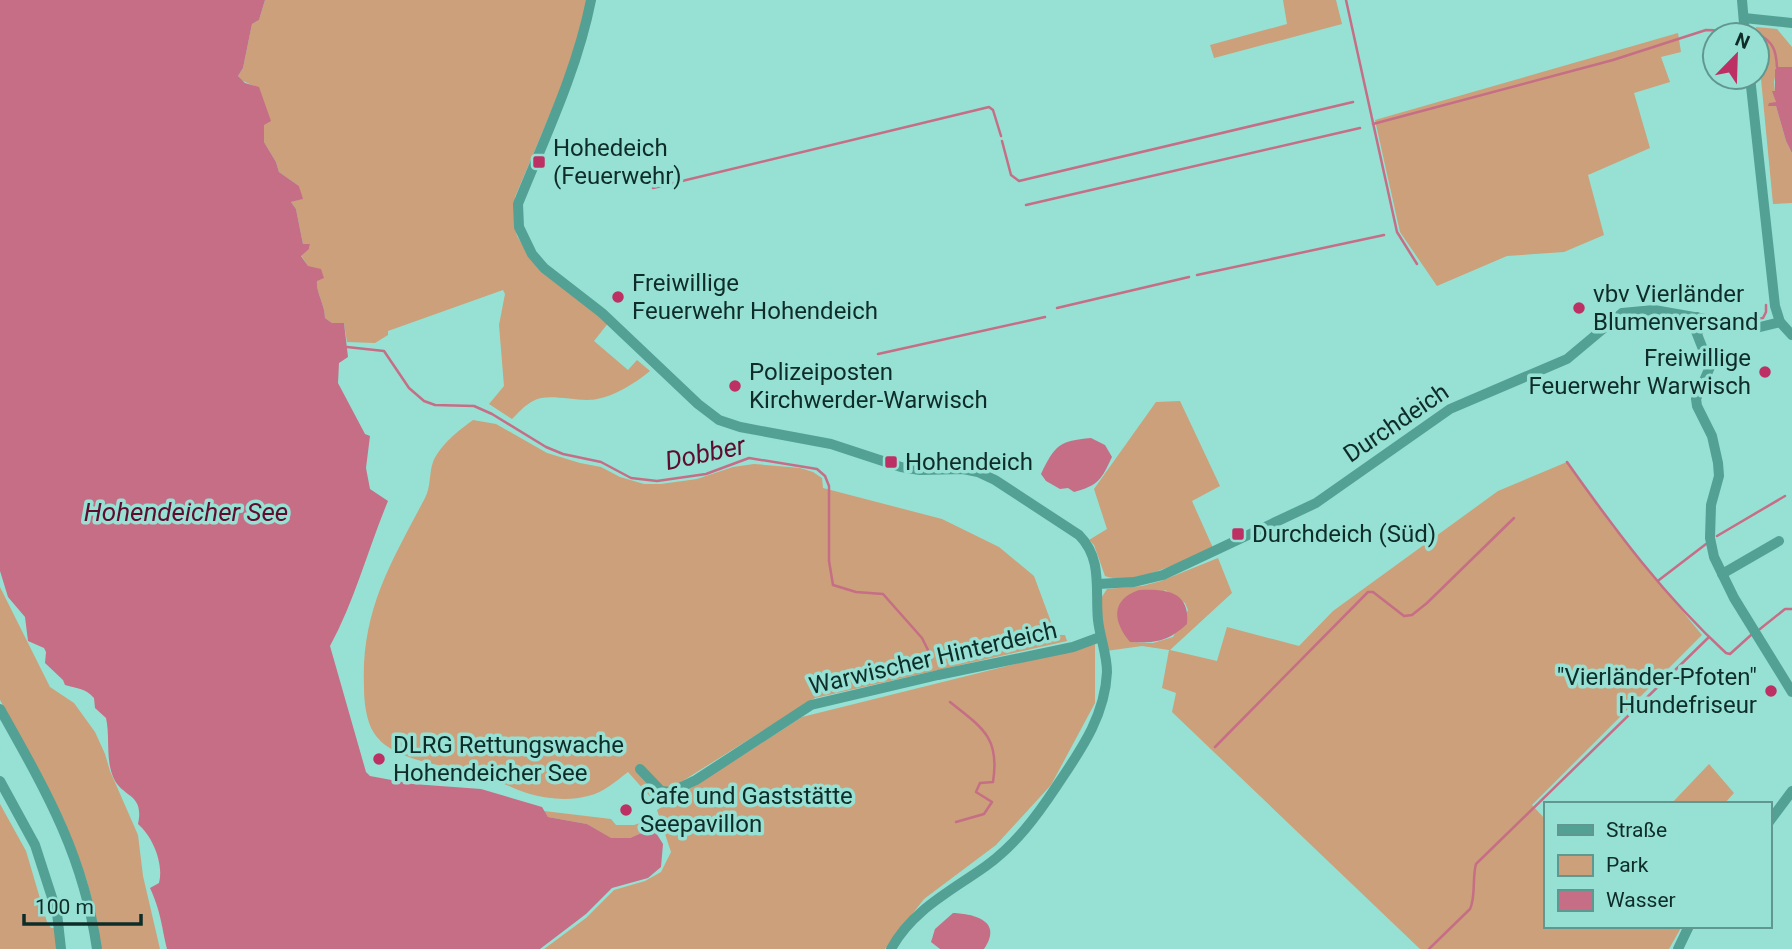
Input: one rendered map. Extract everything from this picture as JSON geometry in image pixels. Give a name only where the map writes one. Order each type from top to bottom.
[{"type":"street","points":[[591,0],[575,63],[518,204],[519,227],[532,254],[544,268],[602,313],[698,404],[719,420],[740,427],[831,444],[878,462],[901,467],[920,470],[964,469],[984,474],[1079,535],[1091,552],[1097,571],[1096,601],[1100,637],[1107,662],[1105,688],[1092,732],[1072,766],[1018,839],[987,865],[919,913],[891,949]]},
{"type":"street","points":[[1742,0],[1744,21]]},
{"type":"street","points":[[1744,18],[1792,23]]},
{"type":"street","points":[[1752,91],[1775,306],[1780,322],[1792,335]]},
{"type":"street","name":"Durchdeich","points":[[1098,584],[1134,582],[1163,575],[1316,503],[1450,409],[1567,359],[1622,313],[1654,310],[1756,328],[1780,322]]},
{"type":"street","points":[[1697,317],[1695,329],[1710,367],[1696,399],[1712,436],[1719,476],[1711,505],[1710,538],[1714,557],[1792,692]]},
{"type":"street","points":[[1722,574],[1779,541]]},
{"type":"street","name":"Warwischer Hinterdeich","points":[[640,769],[661,791],[671,792],[720,766],[811,705],[1073,647],[1100,637]]},
{"type":"street","points":[[0,709],[67,836],[88,900],[97,949]]},
{"type":"street","points":[[0,781],[35,845],[57,913],[61,949]]},
{"type":"street","points":[[1771,819],[1792,791]]},
{"type":"street","points":[[1678,949],[1688,928]]},
{"type":"green space","points":[[265,0],[587,0],[564,81],[515,197],[514,223],[517,236],[531,259],[609,322],[594,341],[628,370],[637,360],[650,371],[612,395],[597,399],[539,398],[512,419],[489,404],[504,386],[499,325],[505,294],[503,290],[388,331],[388,335],[375,343],[347,342],[344,323],[332,323],[325,318],[317,281],[301,255],[309,249],[310,244],[303,244],[296,209],[291,202],[302,199],[299,186],[279,172],[264,142],[264,125],[254,86],[238,76],[243,68],[252,24],[259,20]]},
{"type":"green space","points":[[1283,0],[1336,0],[1342,24],[1214,58],[1210,45],[1287,24]]},
{"type":"green space","points":[[1771,28],[1777,29],[1792,47],[1792,67],[1777,67],[1774,82],[1776,102],[1769,106],[1776,106],[1792,153],[1792,203],[1773,204],[1762,91],[1771,91]]},
{"type":"green space","points":[[1678,33],[1681,52],[1661,57],[1670,82],[1634,93],[1650,148],[1588,175],[1604,235],[1564,252],[1507,256],[1437,286],[1400,232],[1375,120]]},
{"type":"green space","points":[[1180,401],[1220,486],[1192,501],[1213,548],[1145,575],[1131,578],[1105,576],[1094,545],[1089,540],[1107,529],[1094,489],[1156,402]]},
{"type":"green space","points":[[473,420],[496,424],[547,453],[601,467],[620,477],[644,484],[697,479],[733,467],[754,464],[800,468],[822,478],[823,488],[942,519],[999,547],[1034,576],[1054,630],[1057,635],[1065,635],[1067,641],[815,698],[673,787],[655,802],[628,772],[594,794],[581,798],[559,799],[530,794],[472,772],[409,757],[383,743],[369,723],[364,687],[367,634],[390,566],[427,494],[433,462],[445,444]]},
{"type":"green space","points":[[1567,462],[1612,526],[1702,635],[1532,805],[1544,818],[1544,928],[1681,928],[1669,949],[1420,949],[1172,712],[1176,693],[1162,688],[1169,650],[1142,646],[1106,651],[1100,600],[1107,589],[1142,586],[1161,581],[1218,558],[1232,593],[1170,650],[1217,661],[1227,627],[1299,646],[1333,611],[1498,491]],"holes":[[[1165,590],[1185,603],[1188,610],[1173,637],[1153,643],[1130,642]]]},
{"type":"green space","points":[[0,587],[50,687],[74,703],[95,732],[105,754],[138,835],[143,876],[160,949],[101,949],[86,878],[64,820],[0,700]]},
{"type":"green space","points":[[1095,644],[1095,703],[1051,785],[996,845],[924,899],[885,949],[544,949],[586,918],[614,890],[645,881],[661,872],[671,852],[657,810],[802,717]]},
{"type":"green space","points":[[1709,764],[1734,793],[1726,802],[1673,802]]},
{"type":"green space","points":[[0,804],[26,851],[47,922],[51,928],[56,928],[58,949],[0,949]]},
{"type":"green space","points":[[544,811],[611,819],[616,825],[634,825],[647,821],[653,828],[630,838],[610,838],[587,824],[548,817]]},
{"type":"water","name":"Hohendeicher See","points":[[0,0],[265,0],[259,20],[252,24],[243,68],[238,76],[245,83],[259,87],[271,121],[264,125],[264,142],[279,172],[299,186],[303,199],[291,202],[296,209],[303,244],[310,244],[309,249],[301,256],[308,266],[321,269],[324,278],[317,281],[317,285],[325,318],[332,323],[344,323],[348,357],[339,363],[338,383],[365,434],[370,436],[366,468],[370,489],[388,501],[354,593],[330,646],[366,772],[370,776],[413,784],[481,789],[542,807],[548,817],[587,824],[611,838],[630,838],[653,828],[663,844],[661,867],[648,878],[612,888],[586,914],[540,949],[167,949],[159,911],[150,888],[159,883],[159,859],[148,836],[138,824],[139,813],[135,800],[120,788],[112,774],[106,718],[95,708],[91,695],[65,685],[45,663],[44,648],[28,641],[25,617],[8,597],[0,571]]},
{"type":"water","points":[[1777,67],[1792,67],[1792,153],[1776,106],[1768,106],[1769,103],[1776,102],[1772,91],[1775,91]]},
{"type":"water","points":[[1091,438],[1105,445],[1112,457],[1098,481],[1074,492],[1068,488],[1060,489],[1046,481],[1041,474],[1059,446]]},
{"type":"water","points":[[1139,590],[1158,590],[1180,598],[1185,605],[1187,624],[1161,640],[1130,642],[1120,627],[1117,612],[1123,600]]},
{"type":"water","points":[[953,913],[970,915],[984,921],[990,932],[984,949],[940,949],[931,942],[935,929]]},
{"type":"waterway","points":[[1346,0],[1397,232],[1417,264]]},
{"type":"waterway","points":[[1373,124],[1613,60],[1701,32]]},
{"type":"waterway","points":[[1771,45],[1776,55],[1777,67]]},
{"type":"waterway","points":[[1002,141],[1011,175],[1019,181],[1353,102]]},
{"type":"waterway","points":[[653,188],[989,107],[993,110],[1001,136]]},
{"type":"waterway","points":[[1026,205],[1360,128]]},
{"type":"waterway","points":[[1197,275],[1384,235]]},
{"type":"waterway","points":[[1057,308],[1189,277]]},
{"type":"waterway","points":[[1746,319],[1763,318],[1766,305]]},
{"type":"waterway","points":[[878,354],[1045,317]]},
{"type":"waterway","points":[[1702,333],[1704,325],[1709,324]]},
{"type":"waterway","name":"Dobber","points":[[347,347],[384,351],[409,388],[424,401],[435,405],[474,406],[546,447],[563,454],[601,462],[631,478],[657,481],[706,474],[749,458],[817,469],[825,476],[829,486],[829,561],[833,585],[856,592],[883,594],[922,638],[932,658]]},
{"type":"waterway","points":[[1567,462],[1642,562],[1682,609],[1726,653],[1730,654],[1751,635]]},
{"type":"waterway","points":[[1717,536],[1785,496]]},
{"type":"waterway","points":[[1215,747],[1368,592],[1373,592],[1404,616],[1412,615],[1514,518]]},
{"type":"waterway","points":[[1659,580],[1706,544]]},
{"type":"waterway","points":[[1760,629],[1785,609],[1792,609]]},
{"type":"waterway","points":[[1429,949],[1470,909],[1476,864],[1709,637]]},
{"type":"waterway","name":"Dobber","points":[[950,702],[972,719],[986,735],[991,744],[995,767],[993,782],[980,783],[976,792],[992,802],[984,814],[956,822]]},
{"type":"place","name":"Hohedeich (Feuerwehr)","points":[[539,162]]},
{"type":"place","name":"Freiwillige Feuerwehr Hohendeich","points":[[618,297]]},
{"type":"place","name":"vbv Vierländer Blumenversand","points":[[1579,308]]},
{"type":"place","name":"Freiwillige Feuerwehr Warwisch","points":[[1765,372]]},
{"type":"place","name":"Polizeiposten Kirchwerder-Warwisch","points":[[735,386]]},
{"type":"place","name":"Hohendeich","points":[[891,462]]},
{"type":"place","name":"Durchdeich (Süd)","points":[[1238,534]]},
{"type":"place","name":"\"Vierländer-Pfoten\" Hundefriseur","points":[[1771,691]]},
{"type":"place","name":"DLRG Rettungswache Hohendeicher See","points":[[379,759]]},
{"type":"place","name":"Cafe und Gaststätte Seepavillon","points":[[626,810]]}]
